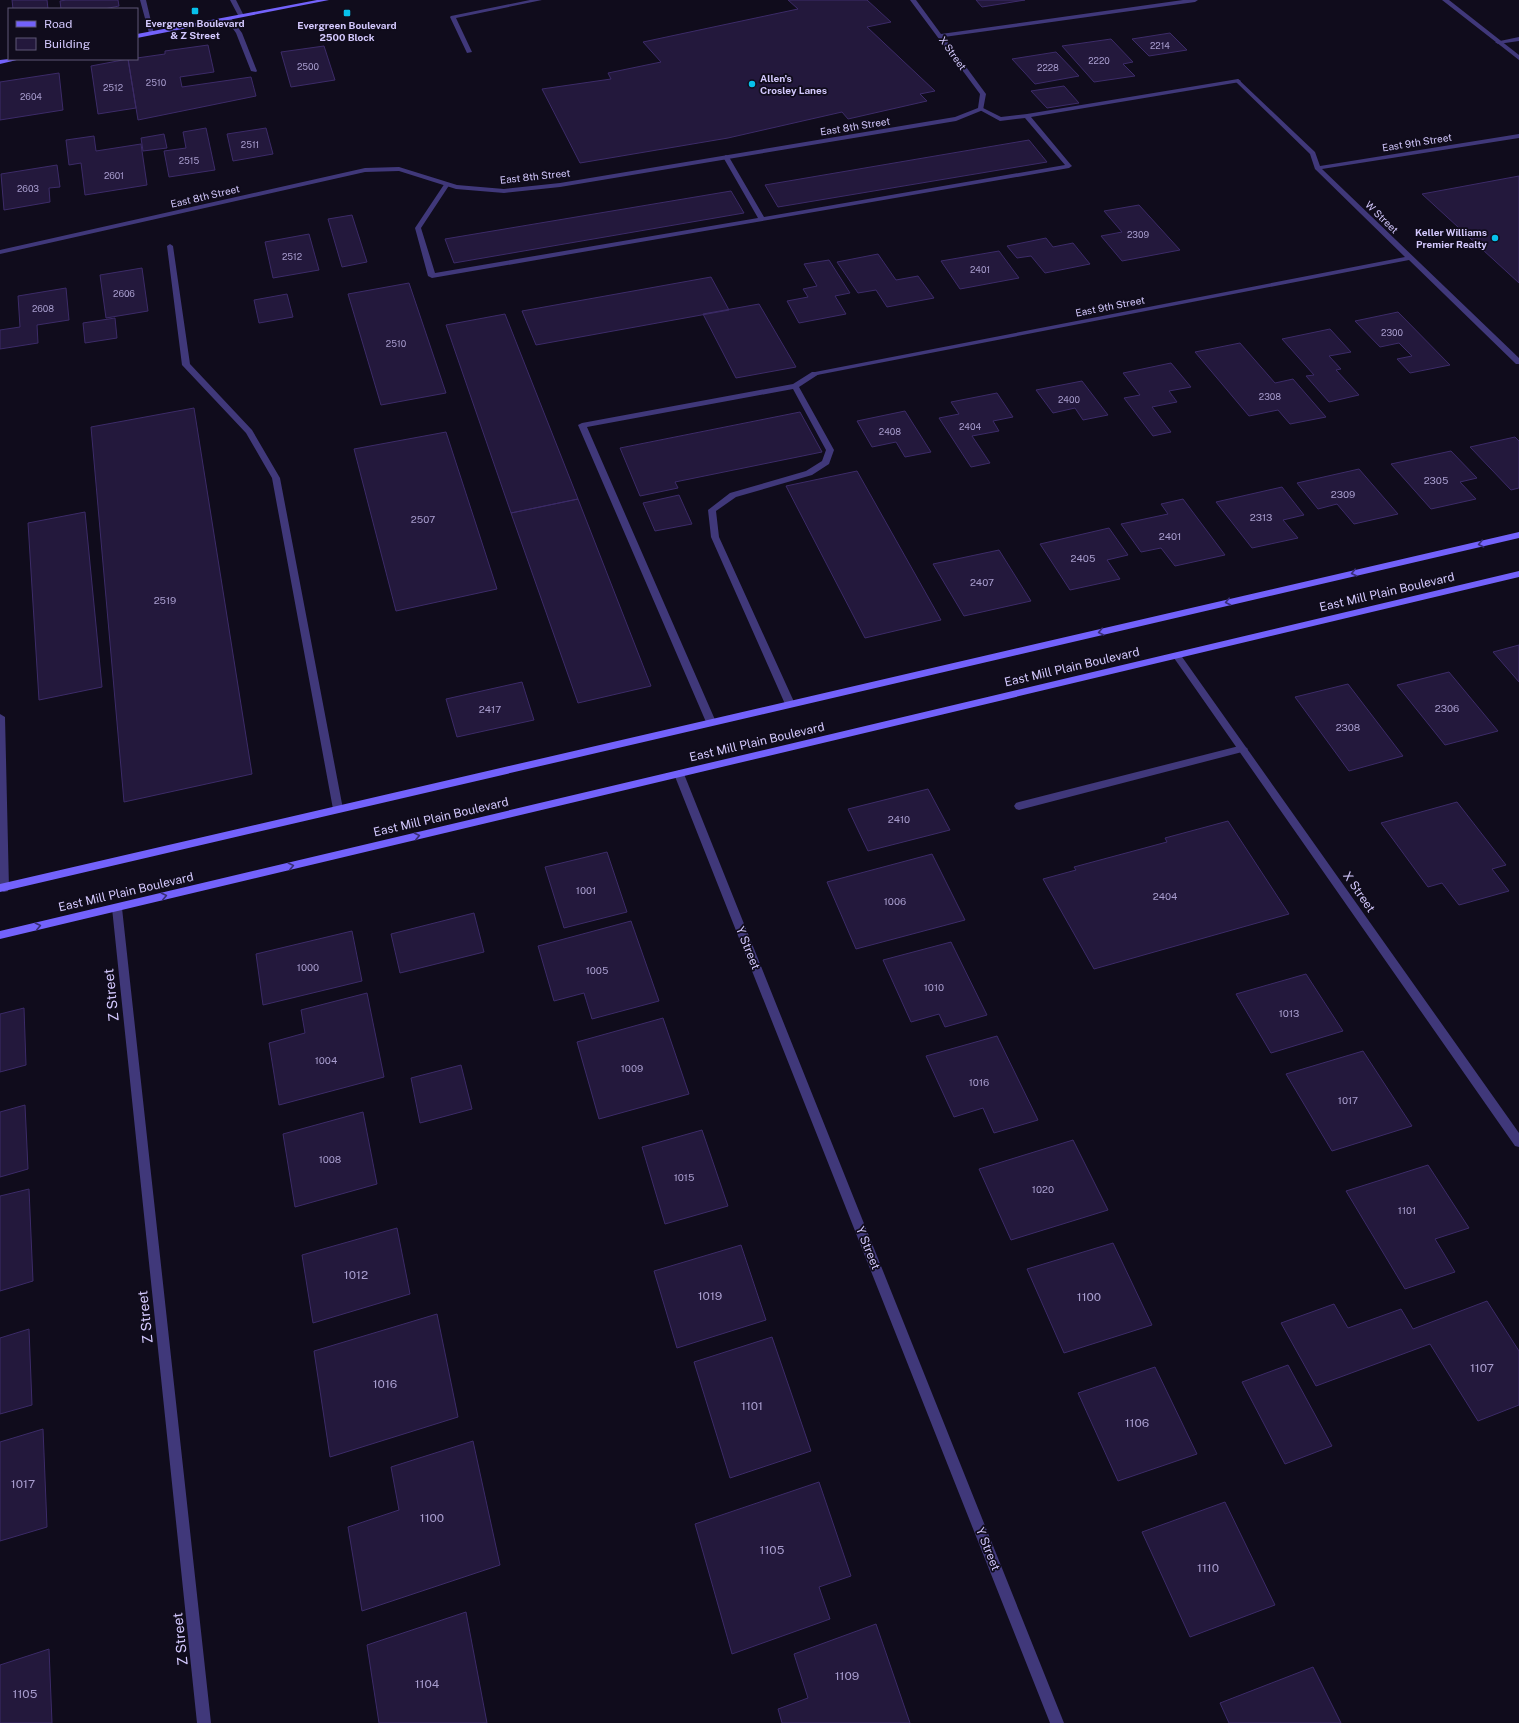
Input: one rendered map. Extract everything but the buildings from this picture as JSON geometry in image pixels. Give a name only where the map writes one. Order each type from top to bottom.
[{"type":"main road","points":[[138,36],[326,0]]},
{"type":"main road","points":[[0,62],[12,60]]},
{"type":"main road","points":[[2,888],[338,808],[1519,535]]},
{"type":"main road","name":"East Mill Plain Boulevard","points":[[0,935],[1519,574]]},
{"type":"street","points":[[142,0],[152,33]]},
{"type":"street","points":[[234,0],[241,16]]},
{"type":"street","points":[[469,52],[453,17],[495,6],[539,0]]},
{"type":"street","name":"X Street","points":[[914,0],[983,94],[981,109]]},
{"type":"street","points":[[941,36],[1195,0]]},
{"type":"street","points":[[1445,0],[1519,58]]},
{"type":"street","points":[[229,18],[239,33],[254,71]]},
{"type":"street","points":[[1498,42],[1519,39]]},
{"type":"street","name":"W Street","points":[[1027,116],[1238,81],[1313,153],[1318,168],[1519,362]]},
{"type":"street","points":[[447,184],[418,228],[432,276],[1069,166],[1027,116],[1000,119],[981,109]]},
{"type":"street","name":"East 8th Street","points":[[0,252],[365,170],[398,169],[456,187],[504,191],[560,185],[956,119],[981,109]]},
{"type":"street","name":"East 9th Street","points":[[1318,168],[1519,136]]},
{"type":"street","points":[[726,157],[762,219]]},
{"type":"street","points":[[170,246],[186,365],[249,432],[276,478],[338,808]]},
{"type":"street","name":"East 9th Street","points":[[795,386],[815,374],[1410,258]]},
{"type":"street","points":[[711,722],[582,425],[795,386],[830,450],[826,462],[809,473],[733,495],[712,510],[715,537],[790,704]]},
{"type":"street","name":"X Street","points":[[1177,656],[1519,1142]]},
{"type":"street","points":[[0,717],[2,888]]},
{"type":"street","points":[[1019,806],[1243,749]]},
{"type":"street","name":"Y Street","points":[[679,774],[1057,1723]]},
{"type":"street","name":"Z Street","points":[[117,908],[204,1723]]},
{"type":"place","name":"Evergreen Boulevard & Z Street","points":[[195,11]]},
{"type":"place","name":"Evergreen Boulevard 2500 Block","points":[[347,13]]},
{"type":"place","name":"Allen's Crosley Lanes","points":[[752,84]]},
{"type":"place","name":"Keller Williams Premier Realty","points":[[1495,238]]}]
